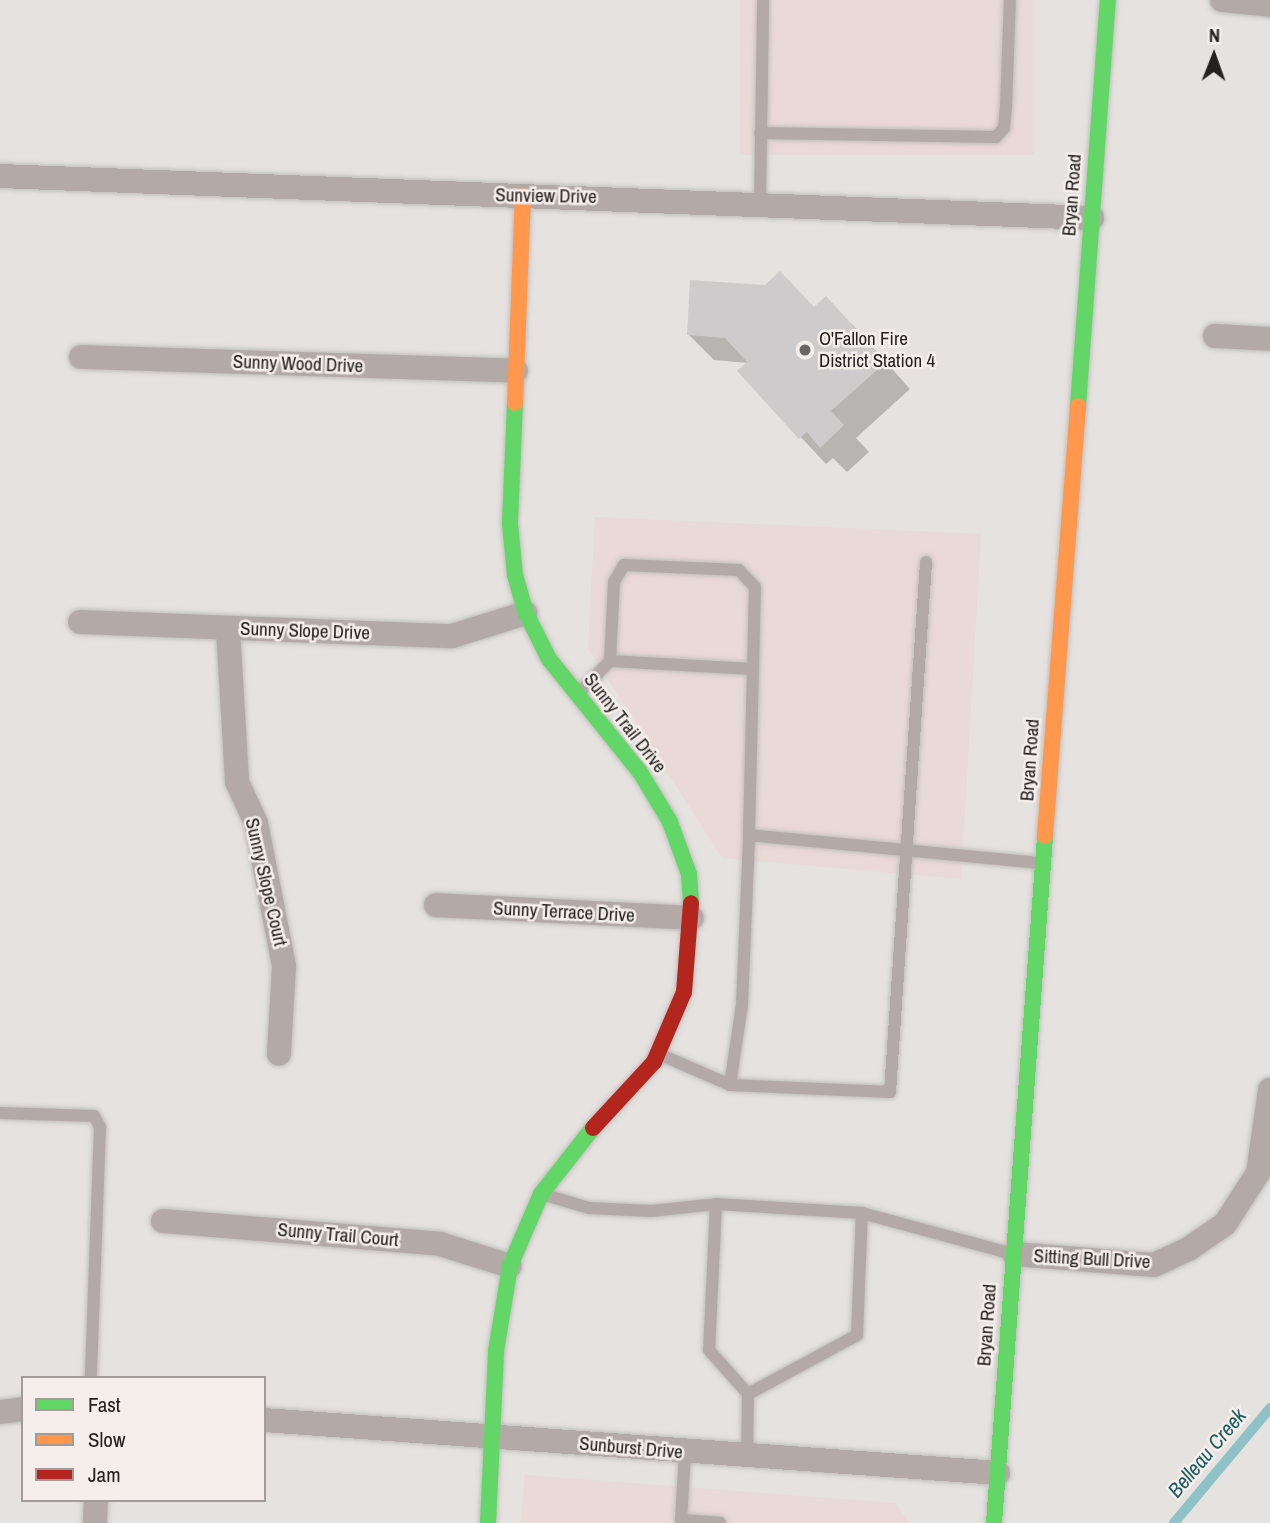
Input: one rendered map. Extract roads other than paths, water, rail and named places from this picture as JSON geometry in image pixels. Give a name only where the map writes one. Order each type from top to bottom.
[{"type":"main road","name":"Bryan Road","points":[[994,1523],[1108,0]]},
{"type":"main road","name":"Sunny Trail Drive","points":[[488,1523],[496,1351],[510,1266],[541,1194],[658,1053],[684,992],[692,918],[689,874],[670,822],[640,772],[549,659],[526,613],[515,575],[510,524],[523,197]]},
{"type":"street","points":[[1222,0],[1270,5]]},
{"type":"street","name":"Sunview Drive","points":[[0,176],[523,197],[760,202],[1091,218]]},
{"type":"street","points":[[1215,336],[1270,339]]},
{"type":"street","name":"Sunny Wood Drive","points":[[81,357],[516,371]]},
{"type":"street","name":"Sunny Slope Drive","points":[[80,622],[452,636],[526,613]]},
{"type":"street","name":"Sunny Slope Court","points":[[228,629],[237,782],[256,823],[284,966],[279,1054]]},
{"type":"street","name":"Sunny Terrace Drive","points":[[436,905],[692,918]]},
{"type":"street","name":"Sitting Bull Drive","points":[[1014,1254],[1154,1265],[1190,1248],[1224,1224],[1258,1173],[1270,1090]]},
{"type":"street","name":"Sunny Trail Court","points":[[163,1221],[440,1244],[510,1266]]},
{"type":"street","points":[[0,1412],[21,1409]]},
{"type":"street","name":"Sunburst Drive","points":[[266,1419],[493,1434],[685,1453],[998,1473]]},
{"type":"street","points":[[95,1523],[96,1502]]},
{"type":"lane","points":[[760,202],[763,0]]},
{"type":"lane","points":[[760,133],[996,137],[1004,128],[1010,0]]},
{"type":"lane","points":[[658,1053],[730,1085],[890,1092],[909,849],[926,562]]},
{"type":"lane","points":[[576,695],[610,661],[614,582],[624,565],[739,570],[755,587],[742,1004],[730,1085]]},
{"type":"lane","points":[[610,661],[752,669]]},
{"type":"lane","points":[[749,835],[1043,863]]},
{"type":"lane","points":[[0,1113],[94,1116],[100,1127],[91,1376]]},
{"type":"lane","points":[[541,1194],[589,1208],[651,1211],[716,1204],[862,1213],[1014,1254]]},
{"type":"lane","points":[[716,1204],[709,1350],[748,1394],[747,1457]]},
{"type":"lane","points":[[748,1394],[857,1335],[862,1213]]},
{"type":"lane","points":[[685,1453],[681,1522],[720,1523]]},
{"type":"waterway","name":"Belleau Creek","points":[[1174,1523],[1270,1408]]},
{"type":"place","name":"O'Fallon Fire District Station 4","points":[[805,350]]}]
